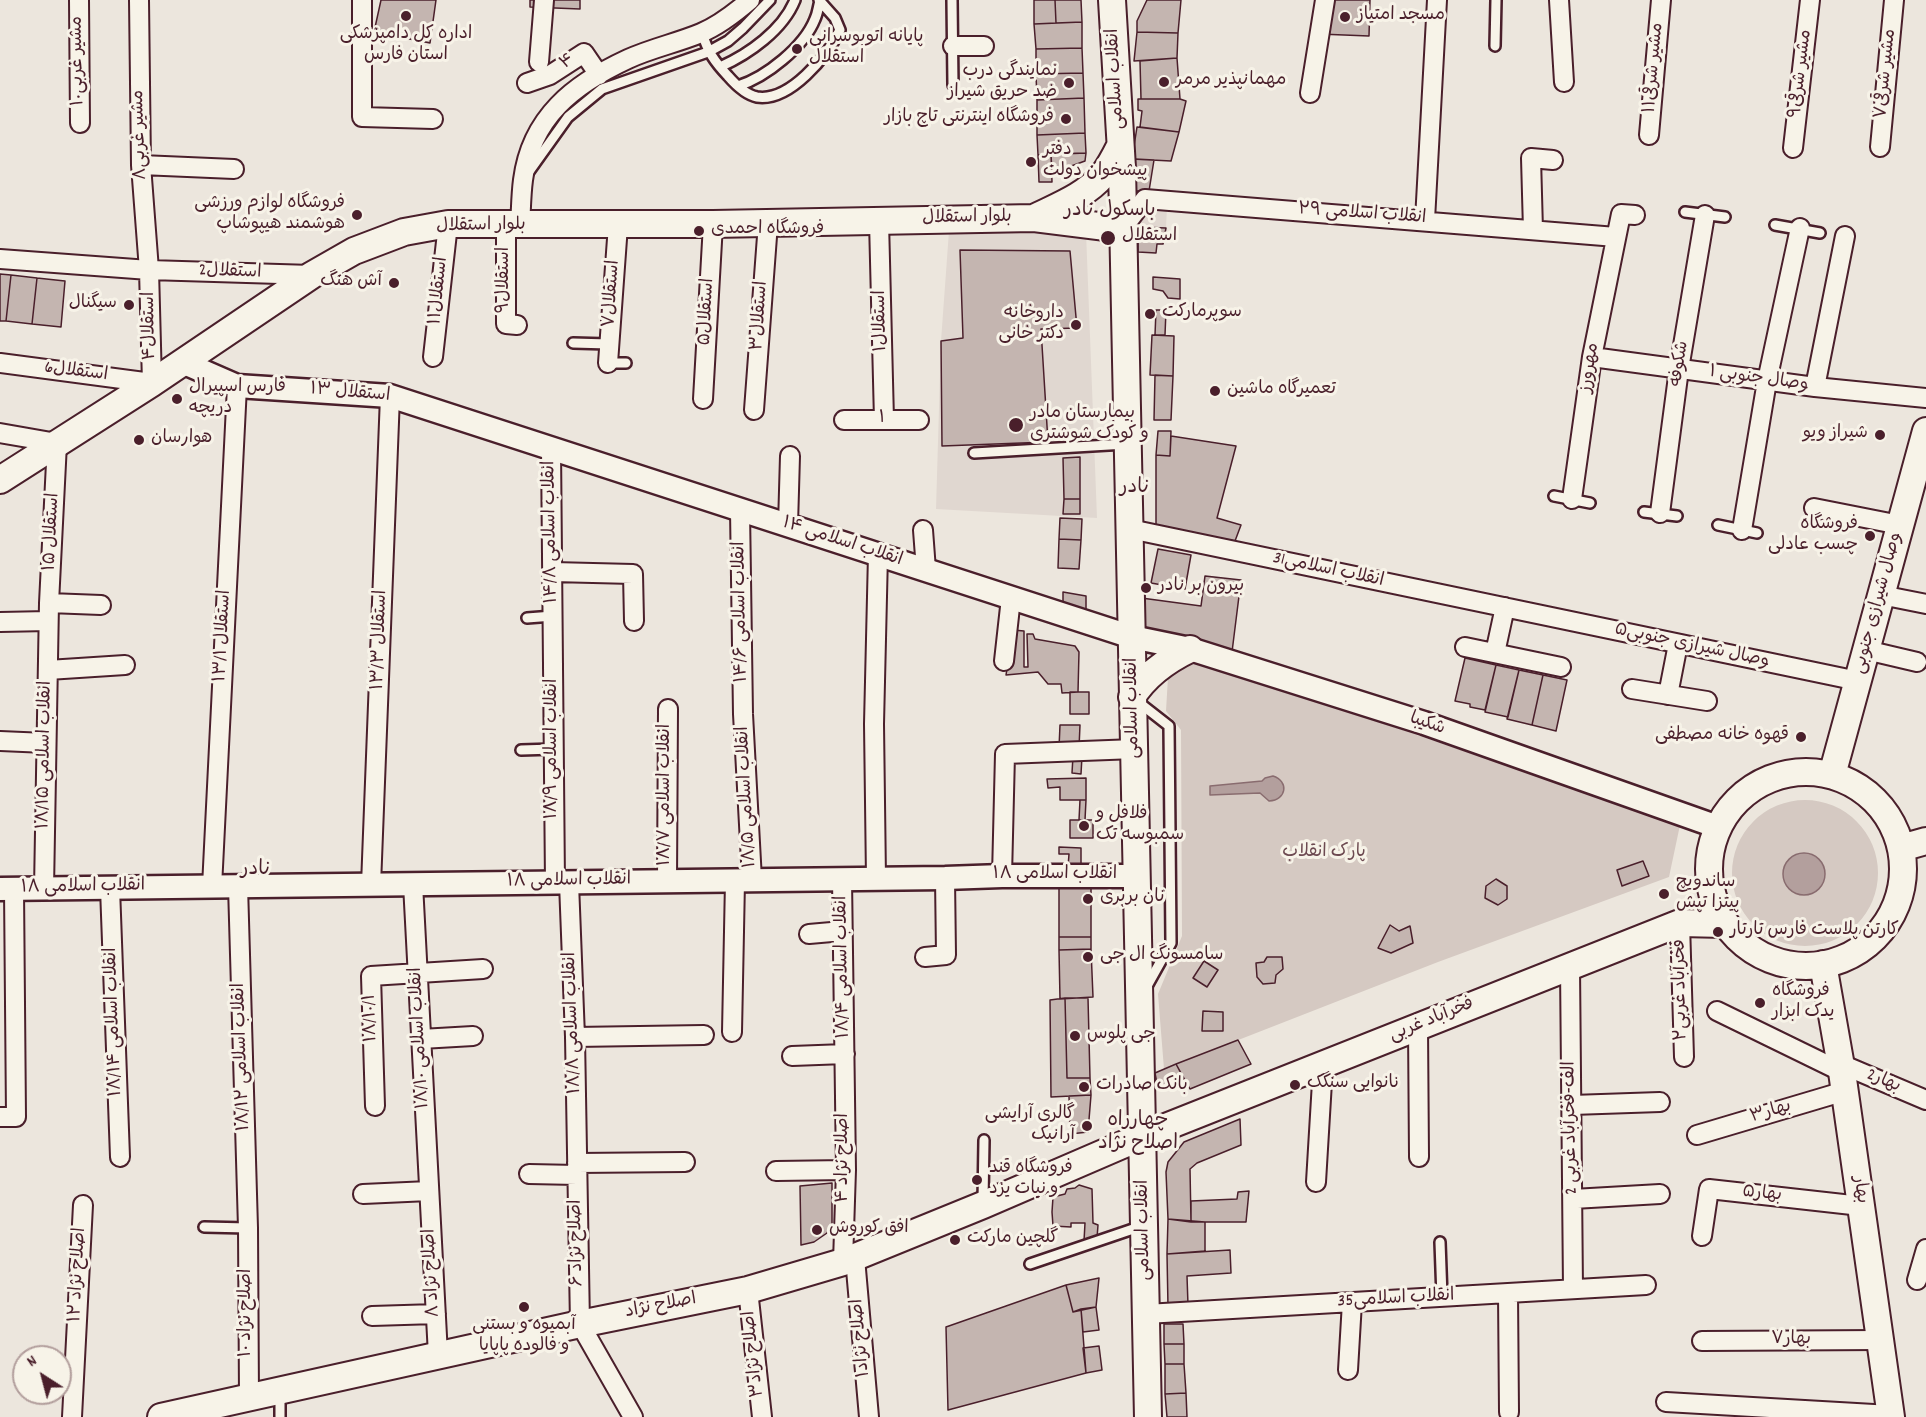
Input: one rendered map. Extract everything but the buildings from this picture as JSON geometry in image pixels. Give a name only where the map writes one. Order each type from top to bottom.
[{"type":"main road","name":"انقلاب اسلامی","points":[[1112,0],[1120,146],[1128,444],[1148,1417]]},
{"type":"main road","points":[[1034,218],[1076,198],[1092,186],[1104,174],[1120,146]]},
{"type":"main road","name":"بلوار استقلال","points":[[0,480],[152,383],[312,276],[354,252],[405,232],[448,224],[618,225],[1034,218],[1122,229]]},
{"type":"main road","name":"وصال شیرازی جنوبی","points":[[1832,775],[1900,525],[1922,460],[1926,431]]},
{"type":"main road","points":[[1132,697],[1161,666],[1190,649]]},
{"type":"main road","points":[[1804,771],[1832,775],[1860,787],[1874,799],[1891,821],[1901,848],[1903,868],[1901,889],[1893,913],[1884,928],[1871,942],[1859,950],[1836,961],[1823,964],[1786,964],[1762,956],[1742,942],[1725,924],[1714,901],[1708,877],[1710,851],[1718,827],[1731,806],[1750,789],[1781,774],[1804,771]]},
{"type":"main road","points":[[1901,848],[1926,841]]},
{"type":"main road","name":"فخرآباد غربی","points":[[1143,1136],[1680,923],[1725,924]]},
{"type":"main road","name":"بهار","points":[[1823,964],[1842,1076],[1891,1416]]},
{"type":"main road","name":"اصلاح نژاد","points":[[161,1417],[580,1324],[748,1290],[849,1260],[1143,1136]]},
{"type":"street","name":"۱۰مشیر غربی","points":[[79,0],[80,123]]},
{"type":"street","name":"مشیر غربی۸","points":[[139,0],[141,165],[149,270]]},
{"type":"street","points":[[362,0],[362,117],[433,119]]},
{"type":"street","points":[[539,62],[544,0]]},
{"type":"street","points":[[513,225],[530,147],[542,124],[557,105],[576,88],[628,59],[702,33],[729,18],[750,0]]},
{"type":"street","points":[[1310,93],[1325,0]]},
{"type":"street","points":[[1425,220],[1437,0]]},
{"type":"street","points":[[1559,0],[1564,82]]},
{"type":"street","name":"مشیر شرقی۱۱","points":[[1649,135],[1661,0]]},
{"type":"street","name":"مشیر شرقی۹","points":[[1793,148],[1810,0]]},
{"type":"street","name":"مشیر شرقی۷","points":[[1880,147],[1894,0]]},
{"type":"street","points":[[953,46],[984,46]]},
{"type":"street","name":"۴","points":[[527,83],[550,75],[584,53],[599,75]]},
{"type":"street","points":[[1533,230],[1531,158],[1553,160]]},
{"type":"street","points":[[141,165],[234,169]]},
{"type":"street","name":"انقلاب اسلامی ۲۹","points":[[1122,229],[1145,199],[1616,237]]},
{"type":"street","name":"مهرورز","points":[[1563,498],[1621,214],[1635,215]]},
{"type":"street","name":"شکوفه","points":[[1660,513],[1679,369],[1705,215]]},
{"type":"street","name":"استقلال۱","points":[[879,221],[884,420]]},
{"type":"street","name":"استقلال۳","points":[[754,410],[768,223]]},
{"type":"street","name":"استقلال۱۱","points":[[433,357],[448,224]]},
{"type":"street","name":"استقلال۵","points":[[703,399],[712,224]]},
{"type":"street","name":"استقلال۹","points":[[513,225],[506,324],[518,325]]},
{"type":"street","name":"استقلال۷","points":[[617,363],[609,344],[618,225]]},
{"type":"street","points":[[1750,532],[1767,381],[1800,228]]},
{"type":"street","points":[[1815,387],[1845,236]]},
{"type":"street","name":"2استقلال","points":[[0,259],[149,270],[312,276]]},
{"type":"street","name":"استقلال۴","points":[[149,270],[152,383]]},
{"type":"street","name":"وصال جنوبی ۱","points":[[1592,357],[1815,387],[1926,398]]},
{"type":"street","name":"۱۳ استقلال","points":[[182,362],[237,386],[390,396],[551,448]]},
{"type":"street","name":"استقلال6","points":[[0,363],[152,383]]},
{"type":"street","name":"۱۳/۱ استقلال","points":[[212,887],[237,386]]},
{"type":"street","name":"۱۳/۳ استقلال","points":[[371,885],[390,396]]},
{"type":"street","name":"۱","points":[[844,420],[919,420]]},
{"type":"street","points":[[0,433],[57,443]]},
{"type":"street","name":"۱۵ استقلال","points":[[48,612],[57,443]]},
{"type":"street","name":"۱۴ انقلاب اسلامی","points":[[551,448],[1132,638]]},
{"type":"street","name":"۱۴/۸ انقلاب اسلامی","points":[[551,448],[553,616]]},
{"type":"street","points":[[788,525],[790,456]]},
{"type":"street","points":[[1814,508],[1900,525]]},
{"type":"street","name":"۱۴/۶ انقلاب اسلامی","points":[[740,510],[743,714]]},
{"type":"street","name":"31انقلاب اسلامی","points":[[1130,529],[1526,612]]},
{"type":"street","points":[[923,530],[926,570]]},
{"type":"street","points":[[876,879],[874,724],[878,554]]},
{"type":"street","points":[[553,572],[633,574],[634,621]]},
{"type":"street","points":[[1881,595],[1926,604]]},
{"type":"street","points":[[1004,661],[1011,598]]},
{"type":"street","points":[[0,622],[48,612],[100,605]]},
{"type":"street","points":[[1495,653],[1505,607]]},
{"type":"street","name":"۱۸/۱۵ انقلاب اسلامی","points":[[44,889],[48,612]]},
{"type":"street","name":"۵وصال شیرازی جنوبی","points":[[1526,612],[1858,681]]},
{"type":"street","name":"۱۸/۹ انقلاب اسلامی","points":[[553,616],[554,749],[562,883]]},
{"type":"street","name":"شکیبا","points":[[1132,638],[1190,649],[1424,723],[1718,827]]},
{"type":"street","points":[[1668,695],[1678,644]]},
{"type":"street","points":[[1465,647],[1561,667]]},
{"type":"street","points":[[1866,650],[1917,662]]},
{"type":"street","points":[[48,670],[125,665]]},
{"type":"street","points":[[1632,689],[1707,701]]},
{"type":"street","name":"۱۸/۷ انقلاب اسلامی","points":[[667,881],[668,710]]},
{"type":"street","name":"۱۸/۵ انقلاب اسلامی","points":[[732,1032],[744,881],[743,714]]},
{"type":"street","points":[[0,741],[46,743]]},
{"type":"street","points":[[1002,876],[1005,754],[1135,749]]},
{"type":"street","name":"۱۸ انقلاب اسلامی","points":[[7,889],[1137,876]]},
{"type":"street","points":[[925,957],[946,955],[945,878]]},
{"type":"street","name":"۱۸/۴ انقلاب اسلامی","points":[[842,879],[845,1054]]},
{"type":"street","name":"۱۸/۸ انقلاب اسلامی","points":[[562,883],[575,1036],[577,1169]]},
{"type":"street","name":"۱۸/۱۰ انقلاب اسلامی","points":[[413,884],[429,1191]]},
{"type":"street","name":"۱۸/۱۲ انقلاب اسلامی","points":[[238,886],[248,1228]]},
{"type":"street","name":"۱۸/۱۴ انقلاب اسلامی","points":[[110,888],[120,1157]]},
{"type":"street","points":[[0,1117],[16,1117],[7,889]]},
{"type":"street","name":"۲فخرآباد غربی","points":[[1680,923],[1684,1057]]},
{"type":"street","points":[[808,934],[843,931]]},
{"type":"street","name":"2 الف-فخرآباد غربی","points":[[1570,967],[1573,1289]]},
{"type":"street","points":[[418,974],[483,969]]},
{"type":"street","name":"۱۸/۱۰/۱","points":[[375,1106],[371,976],[418,974]]},
{"type":"street","name":"2بهار","points":[[1717,1011],[1842,1076],[1926,1100]]},
{"type":"street","points":[[1419,1027],[1419,1157]]},
{"type":"street","points":[[575,1036],[705,1035]]},
{"type":"street","points":[[421,1039],[473,1036]]},
{"type":"street","points":[[792,1056],[845,1054]]},
{"type":"street","name":"۴ اصلاح نژاد","points":[[845,1054],[849,1260]]},
{"type":"street","points":[[1316,1182],[1323,1065]]},
{"type":"street","name":"بهار۳","points":[[1697,1135],[1842,1076]]},
{"type":"street","points":[[1572,1105],[1660,1102]]},
{"type":"street","points":[[529,1174],[685,1162]]},
{"type":"street","name":"۶ اصلاح نژاد","points":[[577,1169],[580,1324]]},
{"type":"street","points":[[776,1171],[846,1170]]},
{"type":"street","name":"بهار۵","points":[[1702,1236],[1709,1189],[1861,1206]]},
{"type":"street","points":[[363,1194],[429,1191]]},
{"type":"street","name":"۸ اصلاح نژاد","points":[[429,1191],[438,1355]]},
{"type":"street","points":[[1573,1199],[1660,1194]]},
{"type":"street","name":"۱۲ اصلاح نژاد","points":[[72,1417],[83,1205]]},
{"type":"street","name":"۱۰ اصلاح نژاد","points":[[248,1228],[249,1397]]},
{"type":"street","points":[[1917,1280],[1926,1249]]},
{"type":"street","name":"اصلاح نژاد۱","points":[[849,1260],[869,1417]]},
{"type":"street","name":"35انقلاب اسلامی","points":[[1146,1314],[1646,1285]]},
{"type":"street","name":"اصلاح نژاد۳","points":[[748,1290],[762,1417]]},
{"type":"street","points":[[1508,1293],[1509,1412]]},
{"type":"street","points":[[1348,1370],[1352,1302]]},
{"type":"street","points":[[372,1316],[436,1314]]},
{"type":"street","points":[[580,1324],[633,1417]]},
{"type":"street","name":"بهار۷","points":[[1702,1341],[1880,1340]]},
{"type":"street","points":[[1666,1402],[1891,1416]]},
{"type":"lane","points":[[523,180],[568,117],[602,89],[708,52],[728,41],[770,0]]},
{"type":"lane","points":[[720,67],[757,45],[780,23],[795,0]]},
{"type":"lane","points":[[702,33],[708,52],[738,86],[755,97],[770,98],[782,93],[811,70],[833,44],[840,30],[836,18],[820,0]]},
{"type":"lane","points":[[738,86],[751,82],[778,63],[804,38],[815,20],[820,0]]},
{"type":"lane","points":[[952,0],[953,85]]},
{"type":"lane","points":[[1495,46],[1496,0]]},
{"type":"lane","points":[[1685,212],[1725,217]]},
{"type":"lane","points":[[1775,225],[1820,233]]},
{"type":"lane","points":[[573,343],[609,344]]},
{"type":"lane","points":[[974,453],[1128,444]]},
{"type":"lane","points":[[1563,498],[1590,503]]},
{"type":"lane","points":[[1718,525],[1750,532]]},
{"type":"lane","points":[[527,618],[553,616]]},
{"type":"lane","points":[[1132,697],[1169,726],[1171,943],[1140,998]]},
{"type":"lane","points":[[521,750],[554,749]]},
{"type":"lane","points":[[983,1205],[984,1140]]},
{"type":"lane","points":[[1030,1264],[1145,1225]]},
{"type":"lane","points":[[204,1227],[248,1228]]},
{"type":"lane","points":[[1440,1242],[1442,1297]]},
{"type":"lane","points":[[280,1390],[280,1417]]},
{"type":"shaded area","points":[[1139,205],[1167,207],[1166,228],[1138,227]]},
{"type":"shaded area","name":"بیمارستان مادر و کودک شوشتری","points":[[949,231],[1086,232],[1097,518],[936,509],[941,341]]},
{"type":"shaded area","points":[[1273,776],[1278,778],[1284,786],[1282,794],[1275,800],[1269,801],[1260,793],[1210,795],[1210,786],[1262,781]]},
{"type":"shaded area","points":[[1804,853],[1819,859],[1825,874],[1819,889],[1804,895],[1789,889],[1783,874],[1789,859]]},
{"type":"green space","name":"پارک انقلاب","points":[[1192,658],[1680,825],[1669,877],[1438,962],[1164,1069],[1158,994],[1182,936],[1181,730],[1166,711],[1168,677]]},
{"type":"green space","points":[[1805,800],[1819,801],[1833,806],[1846,812],[1857,821],[1866,832],[1872,845],[1877,859],[1877,887],[1872,901],[1866,914],[1857,925],[1846,934],[1833,940],[1819,945],[1805,946],[1791,945],[1777,940],[1764,934],[1753,925],[1744,914],[1738,901],[1733,887],[1732,873],[1733,859],[1738,845],[1744,832],[1753,821],[1764,812],[1777,806],[1791,801]]},
{"type":"place","name":"اداره کل دامپزشکی استان فارس","points":[[406,16]]},
{"type":"place","name":"مسجد امتیاز","points":[[1345,17]]},
{"type":"place","name":"پایانه اتوبوسرانی استقلال","points":[[797,49]]},
{"type":"place","name":"مهمانپذیر مرمر","points":[[1164,82]]},
{"type":"place","name":"نمایندگی درب ضد حریق شیراز","points":[[1069,83]]},
{"type":"place","name":"فروشگاه اینترنتی تاچ بازار","points":[[1066,119]]},
{"type":"place","name":"دفتر پیشخوان دولت","points":[[1031,162]]},
{"type":"place","name":"فروشگاه لوازم ورزشی هوشمند هیپوشاپ","points":[[357,215]]},
{"type":"place","name":"فروشگاه احمدی","points":[[699,231]]},
{"type":"place","name":"استقلال","points":[[1108,238]]},
{"type":"place","name":"آش هنگ","points":[[394,283]]},
{"type":"place","name":"سیگنال","points":[[129,305]]},
{"type":"place","name":"سوپرمارکت","points":[[1150,314]]},
{"type":"place","name":"داروخانه دکتر خانی","points":[[1076,325]]},
{"type":"place","name":"تعمیرگاه ماشین","points":[[1215,391]]},
{"type":"place","name":"فارس اسپیرال دریچه","points":[[177,399]]},
{"type":"place","name":"بیمارستان مادر و کودک شوشتری","points":[[1016,425]]},
{"type":"place","name":"شیراز ویو","points":[[1880,435]]},
{"type":"place","name":"هوارسان","points":[[139,440]]},
{"type":"place","name":"فروشگاه چسب عادلی","points":[[1870,536]]},
{"type":"place","name":"بیرون بر نادر","points":[[1146,588]]},
{"type":"place","name":"قهوه خانه مصطفی","points":[[1801,737]]},
{"type":"place","name":"فلافل و سمبوسه تک","points":[[1084,826]]},
{"type":"place","name":"ساندویچ پیتزا تپش","points":[[1664,894]]},
{"type":"place","name":"نان بربری","points":[[1088,899]]},
{"type":"place","name":"کارتن پلاست فارس تارتار","points":[[1718,932]]},
{"type":"place","name":"سامسونگ ال جی","points":[[1088,957]]},
{"type":"place","name":"فروشگاه یدک ابزار","points":[[1760,1003]]},
{"type":"place","name":"جی پلوس","points":[[1075,1036]]},
{"type":"place","name":"نانوایی سنگک","points":[[1295,1085]]},
{"type":"place","name":"بانک صادرات","points":[[1084,1087]]},
{"type":"place","name":"گالری آرایشی آرانیک","points":[[1087,1126]]},
{"type":"place","name":"فروشگاه قند و نبات یزد","points":[[977,1180]]},
{"type":"place","name":"افق کوروش","points":[[817,1230]]},
{"type":"place","name":"گلچین مارکت","points":[[955,1240]]},
{"type":"place","name":"آبمیوه و بستنی و فالوده پاپایا","points":[[524,1307]]},
{"type":"district","name":"باسکول نادر","points":[[1110,212]]},
{"type":"district","name":"نادر","points":[[1135,489]]},
{"type":"district","name":"نادر","points":[[256,871]]},
{"type":"district","name":"چهارراه اصلاح نژاد","points":[[1138,1134]]}]
